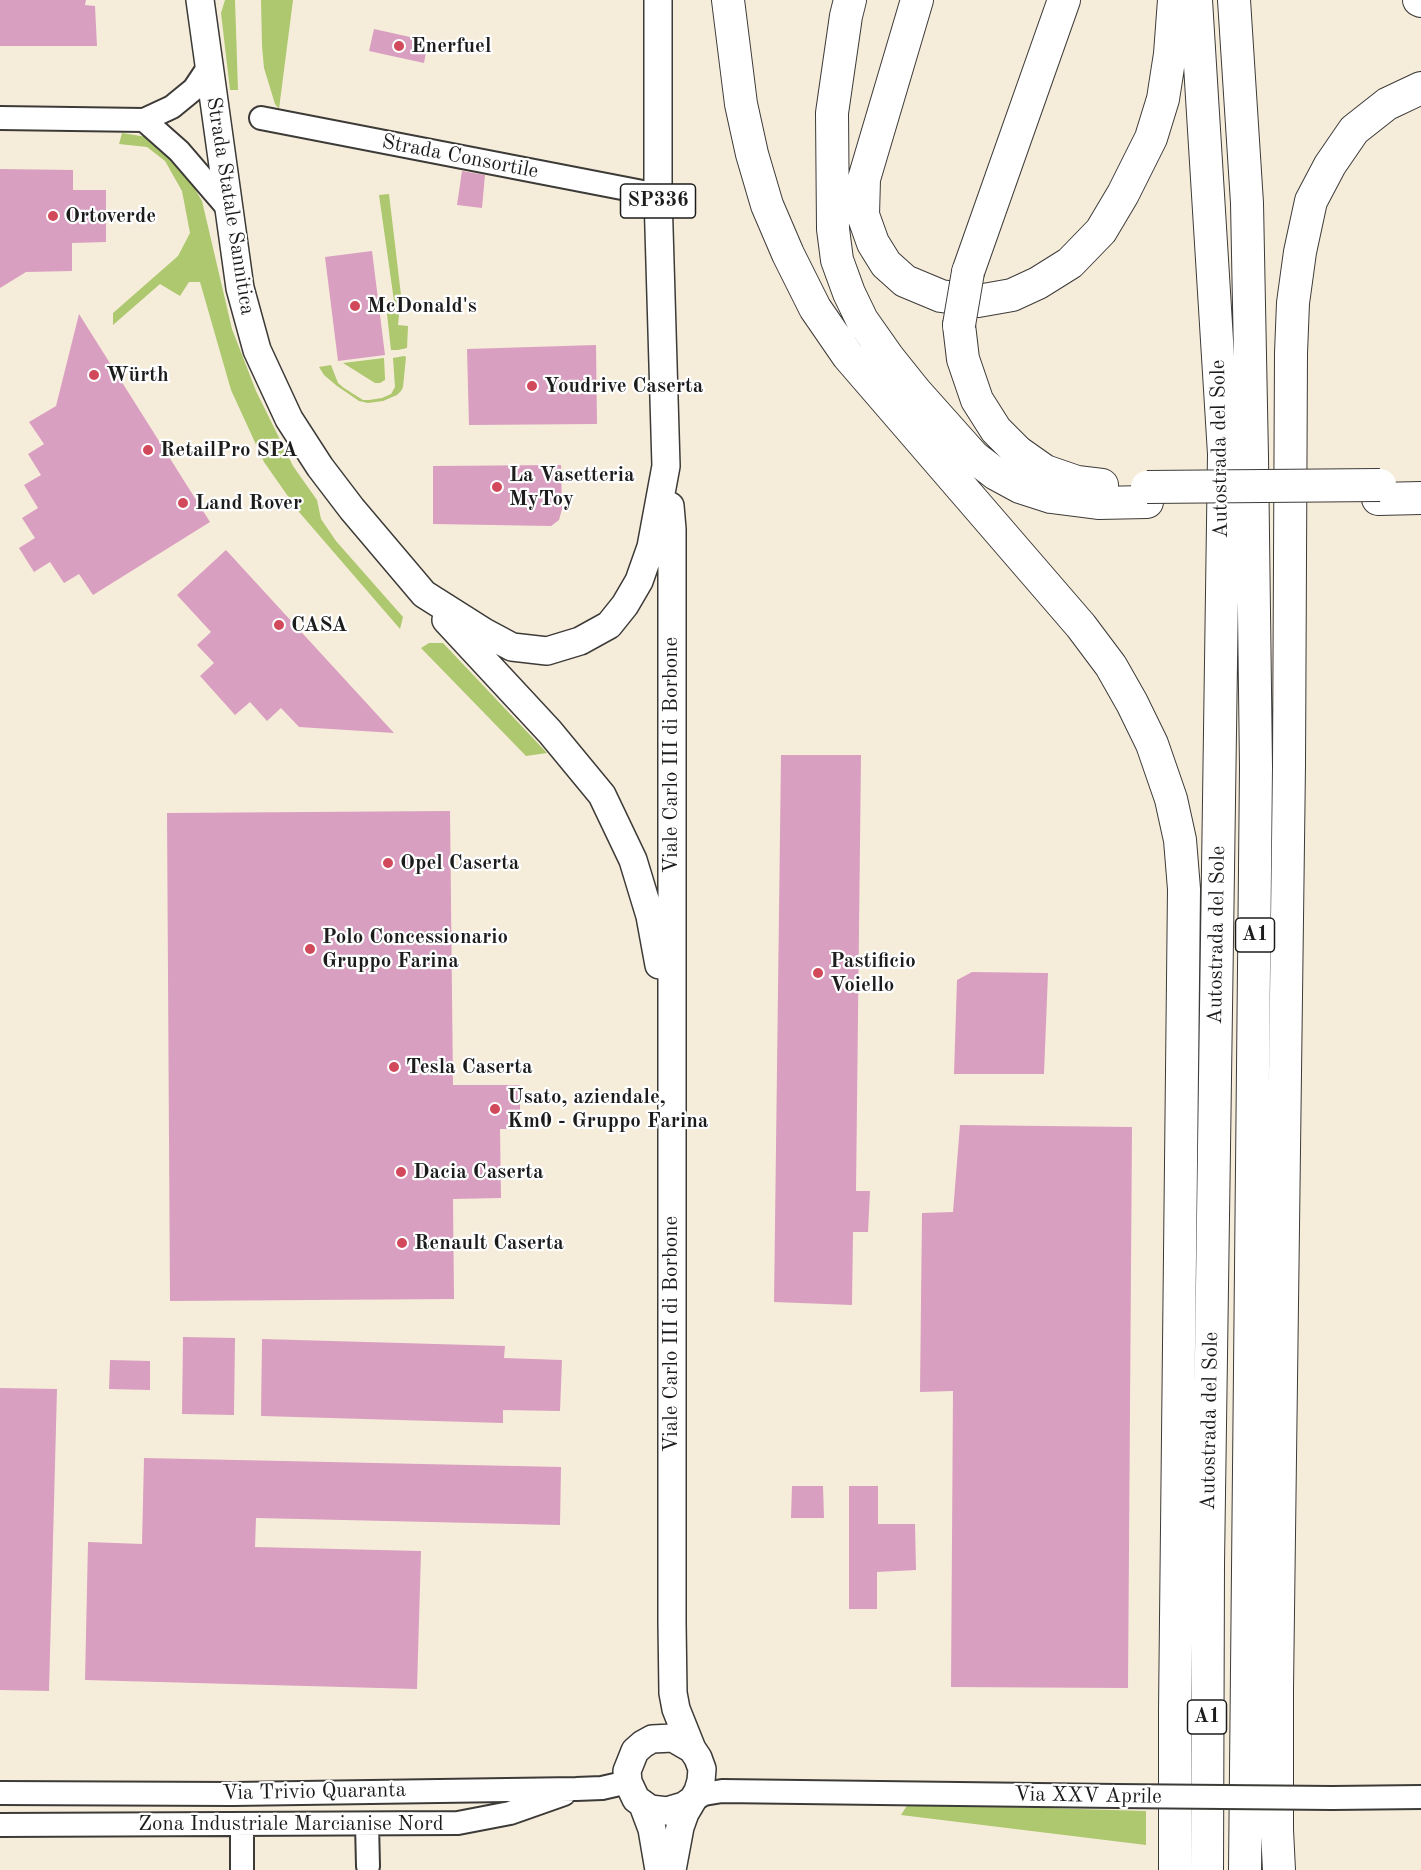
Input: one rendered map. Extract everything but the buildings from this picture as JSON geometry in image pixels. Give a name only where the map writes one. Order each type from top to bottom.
[{"type":"highway","points":[[728,0],[741,104],[752,154],[767,205],[814,308],[848,356],[1087,634],[1111,666],[1152,744],[1171,799],[1180,840],[1185,889],[1175,1870]]},
{"type":"highway","points":[[850,0],[832,113],[833,229],[837,260],[862,320],[916,392],[974,457],[996,474],[1020,487],[1052,497],[1098,502],[1147,495],[1379,492],[1421,485]]},
{"type":"highway","points":[[917,0],[864,179],[862,215],[873,243],[886,264],[905,281],[941,296],[978,301],[1012,295],[1038,283],[1070,264],[1101,231],[1123,194],[1151,138],[1163,99],[1170,54],[1174,0]]},
{"type":"highway","points":[[1064,0],[968,272],[959,325],[963,359],[977,400],[996,430],[1018,452],[1045,471],[1077,482],[1147,495]]},
{"type":"highway","name":"Autostrada del Sole","points":[[1196,0],[1224,454],[1208,1575],[1207,1870]]},
{"type":"highway","name":"Autostrada del Sole","points":[[1234,0],[1246,203],[1256,767],[1245,1870]]},
{"type":"highway","points":[[1279,1870],[1277,1688],[1290,754],[1293,303],[1300,252],[1311,201],[1330,165],[1354,130],[1387,104],[1421,88]]},
{"type":"highway","points":[[1379,492],[1421,498]]},
{"type":"main road","name":"Strada Statale Sannitica","points":[[200,0],[240,288],[257,350],[289,420],[346,501],[424,594],[512,647],[547,651],[580,641],[609,625],[625,605],[639,581],[651,547],[666,466],[658,195],[658,0]]},
{"type":"main road","name":"Viale Carlo III di Borbone","points":[[666,466],[672,530],[670,1045],[673,1693],[680,1723],[702,1769],[698,1791],[680,1827],[672,1870]]},
{"type":"main road","name":"Viale Carlo III di Borbone","points":[[424,594],[550,732],[602,795],[633,860],[650,916],[670,1045]]},
{"type":"main road","name":"Viale Carlo III di Borbone","points":[[628,1782],[629,1761],[643,1744],[660,1713],[665,1692],[672,1623]]},
{"type":"main road","points":[[643,1744],[652,1739],[673,1738],[695,1753]]},
{"type":"main road","points":[[628,1782],[636,1798],[643,1805],[652,1829],[659,1870]]},
{"type":"main road","points":[[643,1805],[659,1811],[668,1811],[691,1801]]},
{"type":"street","points":[[0,118],[144,120],[172,108],[194,89],[208,69]]},
{"type":"street","name":"Strada Consortile","points":[[261,118],[658,195]]},
{"type":"street","points":[[144,120],[179,151],[228,208]]},
{"type":"street","name":"Via XXV Aprile","points":[[695,1753],[705,1769],[718,1780],[755,1791]]},
{"type":"street","name":"Via Trivio Quaranta","points":[[0,1793],[233,1794],[576,1789],[602,1788],[628,1782]]},
{"type":"street","name":"Zona Industriale Marcianise Nord","points":[[0,1825],[458,1823],[525,1809],[576,1789]]},
{"type":"street","name":"Via XXV Aprile","points":[[691,1801],[713,1792],[755,1791],[1332,1798],[1421,1797]]},
{"type":"street","points":[[242,1824],[242,1870]]},
{"type":"street","points":[[367,1824],[368,1866]]},
{"type":"green space","points":[[225,0],[235,0],[238,90],[230,90],[221,13]]},
{"type":"green space","points":[[261,0],[293,0],[279,109],[275,104],[264,68]]},
{"type":"green space","points":[[122,133],[147,137],[174,155],[202,201],[232,329],[256,391],[293,466],[317,500],[321,519],[336,541],[403,617],[400,629],[299,512],[264,462],[231,390],[200,282],[189,282],[180,296],[160,284],[113,325],[113,313],[178,256],[190,233],[182,191],[165,161],[147,147],[119,144]]},
{"type":"green space","points":[[389,194],[401,295],[398,325],[408,326],[407,348],[398,350],[391,350],[387,314],[394,301],[379,195]]},
{"type":"green space","points":[[406,357],[401,391],[383,401],[368,403],[359,401],[337,386],[324,375],[319,367],[331,365],[338,383],[363,400],[369,400],[391,394],[395,387],[393,358]]},
{"type":"green space","points":[[384,358],[385,380],[380,383],[375,383],[343,363]]},
{"type":"green space","points":[[429,643],[443,643],[547,753],[526,756],[421,648]]},
{"type":"green space","points":[[908,1804],[1146,1811],[1146,1845],[901,1815]]},
{"type":"place","name":"Enerfuel","points":[[399,46]]},
{"type":"place","name":"Ortoverde","points":[[53,216]]},
{"type":"place","name":"McDonald's","points":[[355,306]]},
{"type":"place","name":"Würth","points":[[94,375]]},
{"type":"place","name":"Youdrive Caserta","points":[[532,386]]},
{"type":"place","name":"RetailPro SPA","points":[[148,450]]},
{"type":"place","name":"La Vasetteria MyToy","points":[[497,487]]},
{"type":"place","name":"Land Rover","points":[[183,503]]},
{"type":"place","name":"CASA","points":[[279,625]]},
{"type":"place","name":"Opel Caserta","points":[[388,863]]},
{"type":"place","name":"Polo Concessionario Gruppo Farina","points":[[310,949]]},
{"type":"place","name":"Pastificio Voiello","points":[[818,973]]},
{"type":"place","name":"Tesla Caserta","points":[[394,1067]]},
{"type":"place","name":"Usato, aziendale, Km0 - Gruppo Farina","points":[[495,1109]]},
{"type":"place","name":"Dacia Caserta","points":[[401,1172]]},
{"type":"place","name":"Renault Caserta","points":[[402,1243]]}]
